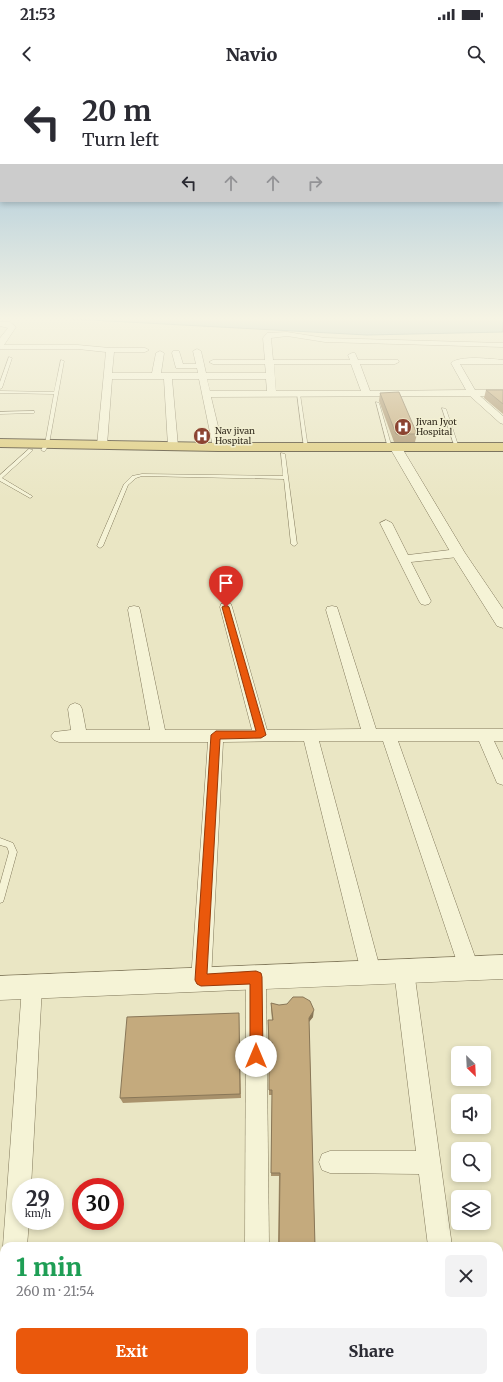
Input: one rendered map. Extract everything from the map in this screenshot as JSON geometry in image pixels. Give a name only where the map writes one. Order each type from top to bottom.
[{"type":"highway","points":[[0,443],[40,448],[283,454],[503,447]]},
{"type":"highway","points":[[0,450],[102,445],[306,448],[503,454]]},
{"type":"street","points":[[102,445],[108,378]]},
{"type":"street","points":[[168,378],[173,446]]},
{"type":"street","points":[[203,378],[218,447]]},
{"type":"street","points":[[270,378],[272,394]]},
{"type":"street","points":[[361,378],[366,393]]},
{"type":"street","points":[[463,378],[472,393],[503,421]]},
{"type":"street","points":[[206,394],[503,393]]},
{"type":"street","points":[[395,451],[458,553],[503,622]]},
{"type":"street","points":[[386,523],[425,601]]},
{"type":"street","points":[[404,559],[458,553]]},
{"type":"street","points":[[226,607],[261,735]]},
{"type":"street","points":[[134,610],[158,735]]},
{"type":"street","points":[[332,610],[370,735]]},
{"type":"street","points":[[74,709],[79,736]]},
{"type":"street","points":[[201,980],[216,735]]},
{"type":"street","points":[[310,735],[371,972]]},
{"type":"street","points":[[388,735],[469,968]]},
{"type":"street","points":[[484,735],[503,778]]},
{"type":"street","points":[[59,736],[503,735]]},
{"type":"street","points":[[0,988],[503,967]]},
{"type":"street","points":[[404,971],[439,1242]]},
{"type":"street","points":[[256,977],[257,1242]]},
{"type":"street","points":[[14,1242],[32,987]]},
{"type":"street","points":[[330,1162],[429,1163]]},
{"type":"lane","points":[[0,388],[3,378]]},
{"type":"lane","points":[[30,497],[0,479],[40,448],[59,378]]},
{"type":"lane","points":[[0,392],[56,393]]},
{"type":"lane","points":[[0,396],[10,392]]},
{"type":"lane","points":[[298,394],[306,448]]},
{"type":"lane","points":[[377,402],[395,451]]},
{"type":"lane","points":[[444,409],[457,448]]},
{"type":"lane","points":[[0,413],[32,412]]},
{"type":"lane","points":[[283,454],[294,544]]},
{"type":"lane","points":[[100,546],[126,484],[134,477],[156,475],[286,478]]},
{"type":"lane","points":[[0,841],[10,845],[13,852],[2,883],[0,898]]},
{"type":"building","points":[[486,390],[503,390],[503,404]]},
{"type":"building","points":[[399,392],[417,434],[396,434],[380,393]]},
{"type":"building","points":[[293,997],[303,997],[310,1001],[314,1010],[309,1018],[315,1242],[279,1242],[280,1173],[271,1173],[272,1090],[269,1090],[269,1067],[272,1067],[272,1042],[269,1042],[268,1020],[273,1020],[271,1003],[279,1005],[287,1004]]},
{"type":"building","points":[[239,1013],[240,1094],[120,1098],[127,1017]]},
{"type":"place","name":"Jivan Jyot Hospital","points":[[403,427]]},
{"type":"place","name":"Nav jivan Hospital","points":[[202,436]]},
{"type":"route","points":[[226,607],[261,735],[216,735],[201,980],[256,977],[256,1056]]}]
